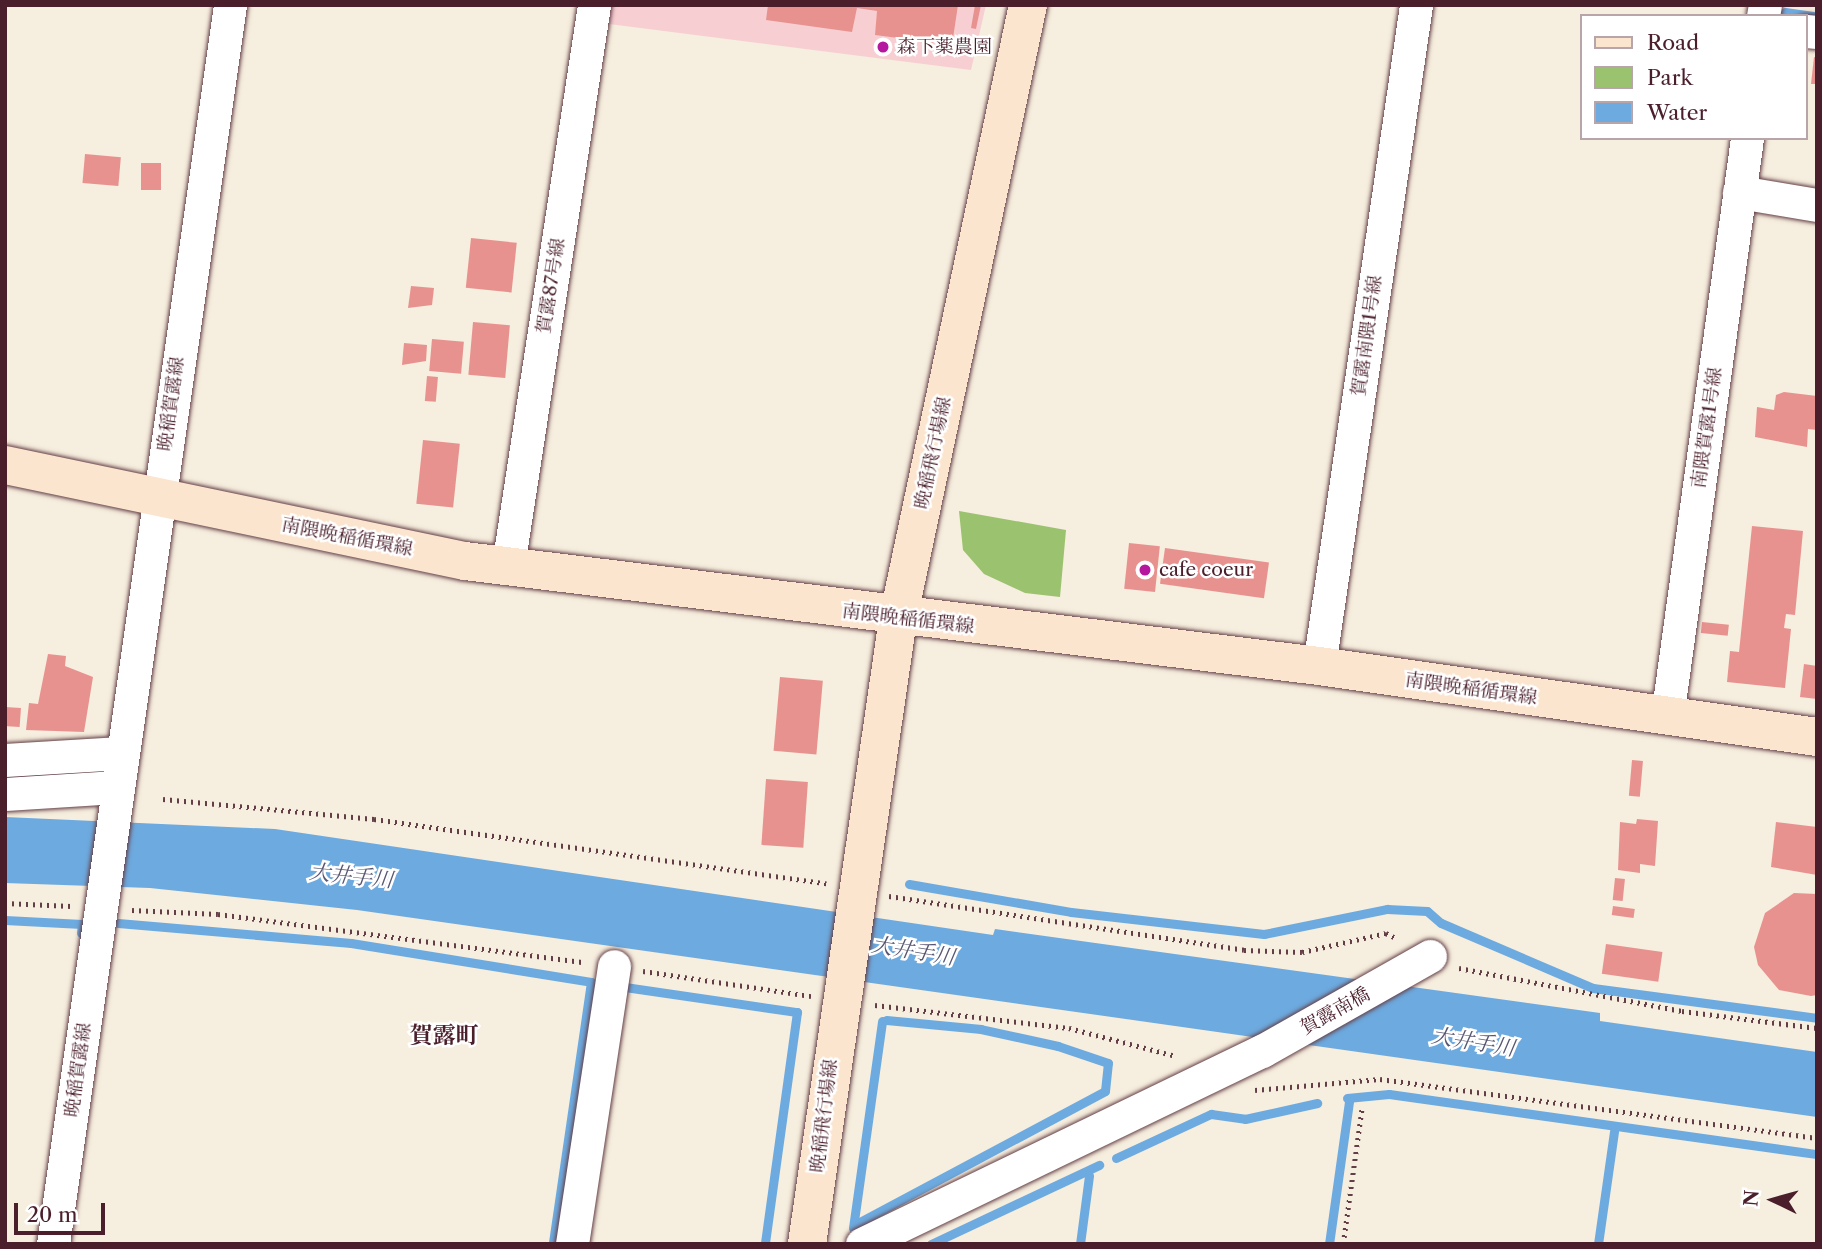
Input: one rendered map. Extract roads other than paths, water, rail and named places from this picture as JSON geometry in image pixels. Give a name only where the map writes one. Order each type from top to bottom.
[{"type":"street","name":"晩稲賀露線","points":[[53,1244],[157,499],[230,5]]},
{"type":"street","name":"賀露87号線","points":[[508,566],[594,5]]},
{"type":"street","name":"晩稲飛行場線","points":[[807,1244],[854,896],[898,619],[1028,5]]},
{"type":"street","name":"賀露南隈1号線","points":[[1319,666],[1416,5]]},
{"type":"street","name":"南隈賀露1号線","points":[[1667,718],[1746,140]]},
{"type":"street","points":[[1739,192],[1817,205]]},
{"type":"street","name":"南隈晩稲循環線","points":[[5,465],[157,499],[508,566],[898,619],[1319,666],[1667,718],[1817,737]]},
{"type":"street","points":[[5,760],[121,752]]},
{"type":"street","points":[[5,794],[115,795]]},
{"type":"street","name":"賀露南橋","points":[[862,1244],[1262,1051],[1419,964]]},
{"type":"street","points":[[572,1244],[614,967]]},
{"type":"water","name":"大井手川","points":[[5,817],[275,829],[993,935],[995,929],[1600,1013],[1600,1021],[1817,1052],[1817,1117],[357,910],[150,888],[5,883]]},
{"type":"waterway","points":[[1785,12],[1800,14]]},
{"type":"waterway","points":[[1808,15],[1815,16]]},
{"type":"waterway","points":[[909,884],[1071,912],[1264,934],[1387,909],[1427,911],[1441,923],[1593,988],[1817,1018]]},
{"type":"waterway","points":[[5,920],[82,924],[81,933]]},
{"type":"waterway","points":[[118,923],[351,943],[591,982],[553,1244]]},
{"type":"waterway","points":[[618,986],[797,1012],[765,1244]]},
{"type":"waterway","points":[[856,1224],[1105,1091],[1108,1063],[1058,1046],[981,1029],[886,1020]]},
{"type":"waterway","points":[[853,1228],[882,1021]]},
{"type":"waterway","points":[[1347,1098],[1389,1094],[1817,1154]]},
{"type":"waterway","points":[[1329,1244],[1349,1101]]},
{"type":"waterway","points":[[1116,1158],[1211,1114],[1245,1119],[1317,1103]]},
{"type":"waterway","points":[[1598,1244],[1614,1131]]},
{"type":"waterway","points":[[931,1244],[1099,1165]]},
{"type":"waterway","points":[[1080,1244],[1089,1176]]},
{"type":"place","name":"森下薬農園","points":[[883,47]]},
{"type":"place","name":"cafe coeur","points":[[1145,570]]},
{"type":"district","name":"賀露町","points":[[444,1035]]}]
